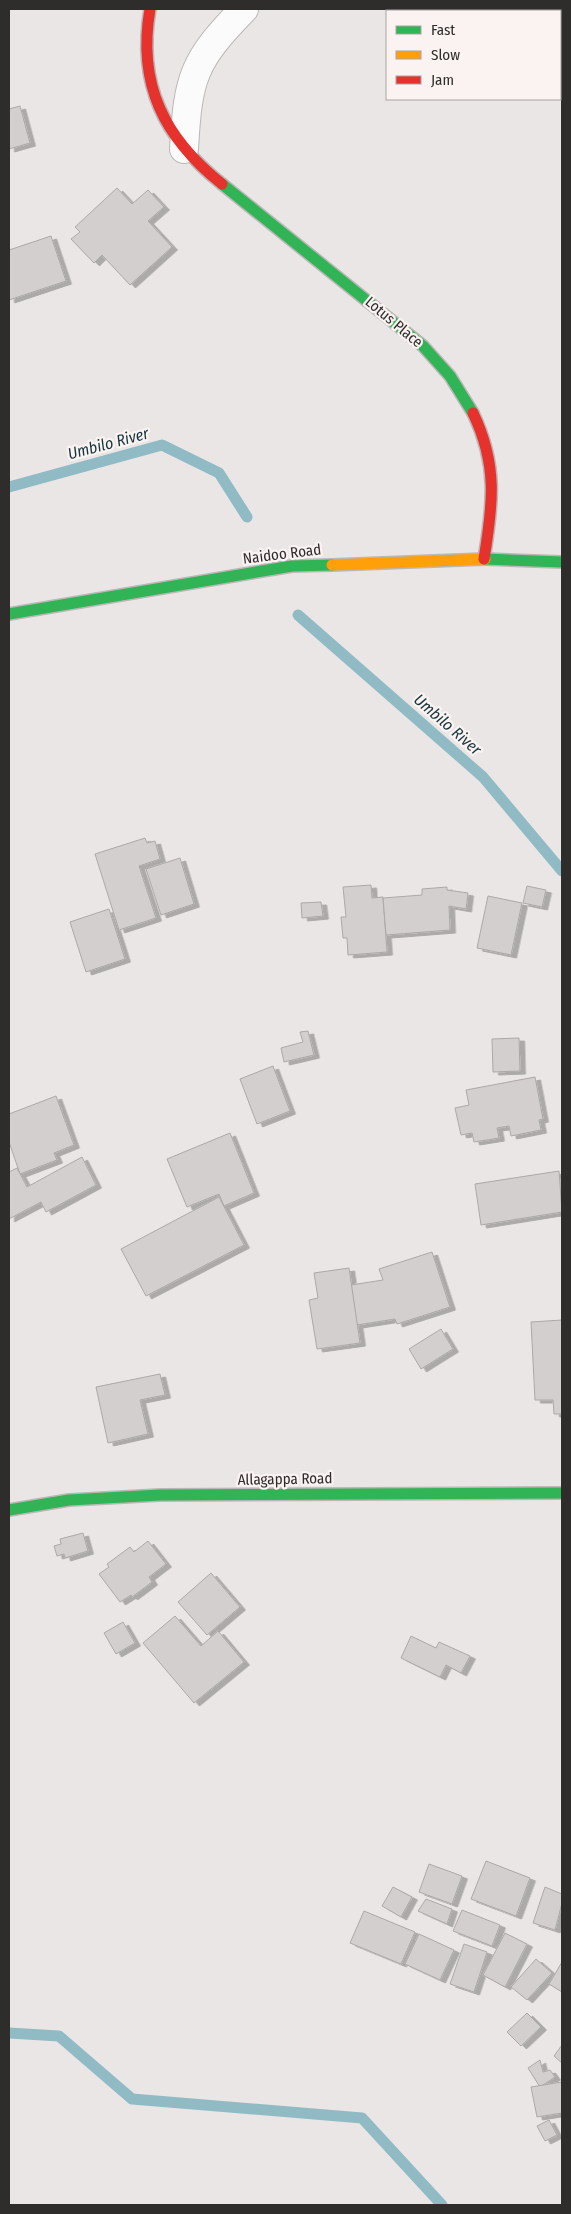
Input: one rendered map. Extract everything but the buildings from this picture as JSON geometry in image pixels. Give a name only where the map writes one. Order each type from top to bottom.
[{"type":"street","name":"Lotus Place","points":[[150,9],[145,36],[149,83],[157,107],[184,149],[214,178],[423,346],[453,378],[473,411],[488,454],[493,484],[493,502],[484,559]]},
{"type":"street","points":[[184,149],[188,96],[194,74],[215,39],[244,9]]},
{"type":"street","name":"Naidoo Road","points":[[9,614],[292,566],[484,559],[562,562]]},
{"type":"street","name":"Allagappa Road","points":[[9,1510],[70,1499],[155,1495],[466,1491],[562,1493]]},
{"type":"waterway","name":"Umbilo River","points":[[9,487],[162,445],[219,473],[247,517]]},
{"type":"waterway","name":"Umbilo River","points":[[298,615],[483,777],[562,871]]},
{"type":"waterway","points":[[9,2033],[59,2036],[132,2099],[362,2118],[442,2205]]},
{"type":"traffic: fast","points":[[222,184],[423,346],[450,376],[473,413]]},
{"type":"traffic: fast","points":[[485,559],[562,562]]},
{"type":"traffic: fast","points":[[9,614],[292,566],[332,565]]},
{"type":"traffic: fast","points":[[9,1510],[69,1500],[160,1495],[562,1493]]},
{"type":"traffic: slow","points":[[332,565],[485,559]]},
{"type":"traffic: jam","points":[[150,9],[147,36],[148,62],[152,85],[159,107],[170,128],[184,148],[222,184]]},
{"type":"traffic: jam","points":[[473,413],[487,450],[490,468],[490,520],[484,559]]}]
